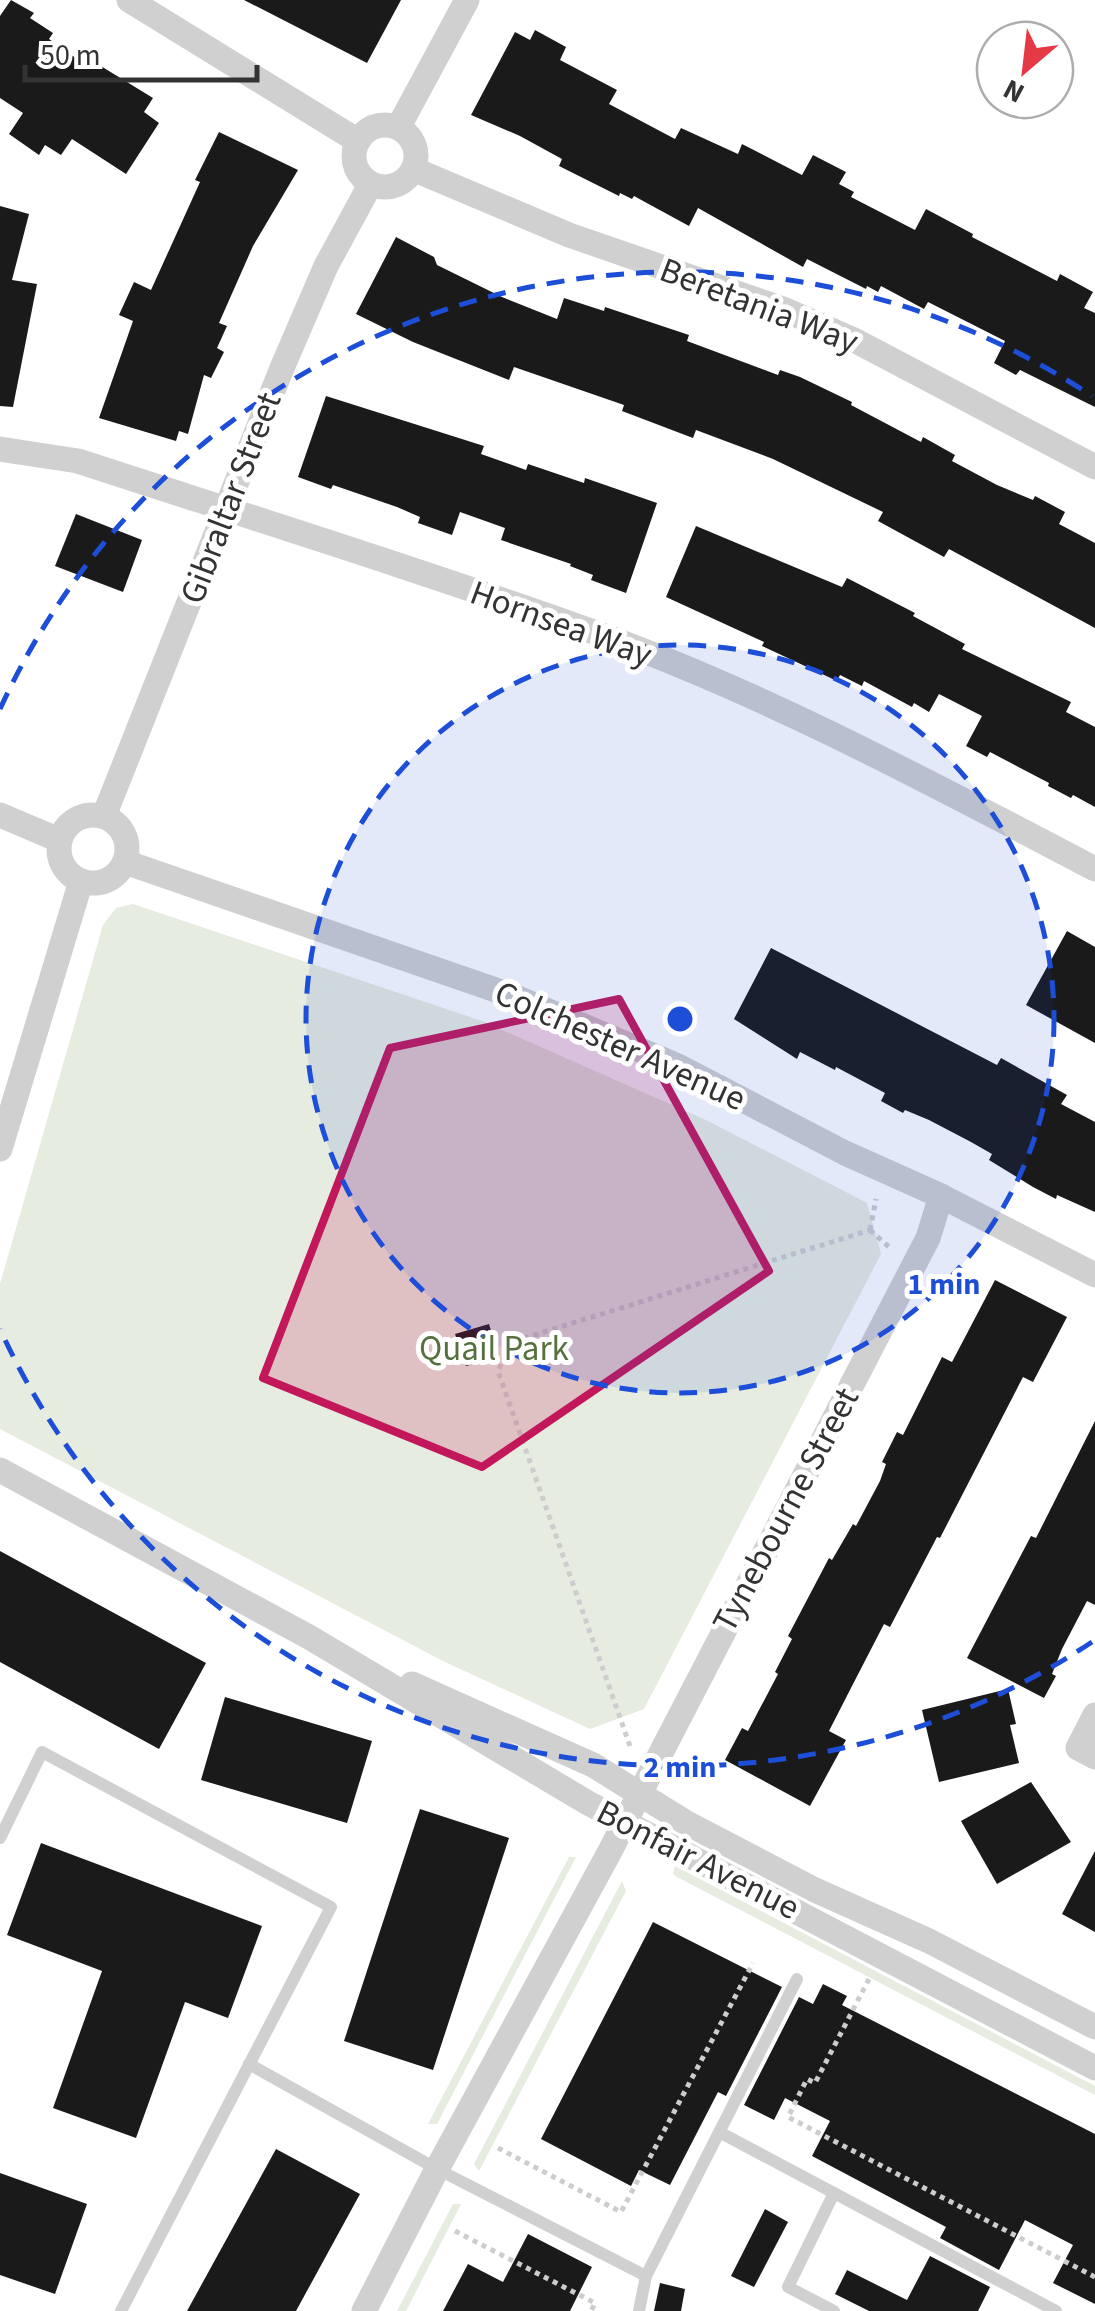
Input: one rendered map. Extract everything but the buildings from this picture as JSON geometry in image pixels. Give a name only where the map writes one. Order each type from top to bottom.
[{"type":"street","points":[[130,0],[358,141]]},
{"type":"street","points":[[398,128],[467,0]]},
{"type":"street","points":[[373,127],[398,128],[411,138],[415,148],[413,169],[400,183],[370,185],[354,160],[358,141],[373,127]]},
{"type":"street","name":"Beretania Way","points":[[413,169],[568,235],[783,310],[856,341],[1095,467]]},
{"type":"street","name":"Gibraltar Street","points":[[104,816],[326,266],[370,185]]},
{"type":"street","name":"Hornsea Way","points":[[0,448],[78,461],[604,636],[742,692],[877,756],[1095,869]]},
{"type":"street","points":[[0,815],[60,840]]},
{"type":"street","points":[[82,816],[104,816],[122,830],[127,840],[125,862],[110,880],[81,881],[61,862],[60,840],[64,829],[82,816]]},
{"type":"street","name":"Colchester Avenue","points":[[125,862],[513,996],[678,1066],[1095,1275]]},
{"type":"street","points":[[0,1148],[81,881]]},
{"type":"street","name":"Tynebourne Street","points":[[364,2311],[625,1822],[928,1238],[941,1196]]},
{"type":"street","name":"Bonfair Avenue","points":[[0,1470],[309,1637],[625,1822],[1095,2068]]},
{"type":"street","name":"Bonfair Avenue","points":[[309,1637],[592,1765],[685,1822],[815,1890],[929,1941],[1095,2027]]},
{"type":"street","points":[[1095,1716],[1078,1748],[1095,1757]]},
{"type":"lane","points":[[0,1838],[42,1752],[331,1907],[121,2311]]},
{"type":"lane","points":[[640,2311],[646,2276],[797,1979]]},
{"type":"lane","points":[[249,2064],[437,2169],[646,2276]]},
{"type":"lane","points":[[721,2133],[1056,2311]]},
{"type":"lane","points":[[834,2193],[788,2286],[834,2311]]},
{"type":"path","points":[[870,1230],[876,1196]]},
{"type":"path","points":[[870,1230],[891,1249]]},
{"type":"path","points":[[630,1746],[498,1371],[506,1355],[522,1339],[870,1230]]},
{"type":"path","points":[[498,2148],[620,2212],[753,1963]]},
{"type":"path","points":[[868,1979],[815,2084],[807,2079],[788,2118],[1095,2277]]},
{"type":"path","points":[[455,2231],[595,2303],[591,2311]]},
{"type":"highlighted area","points":[[619,999],[769,1271],[482,1467],[263,1378],[390,1048]]},
{"type":"green space","name":"Quail Park","points":[[133,904],[482,1021],[706,1120],[867,1203],[881,1254],[644,1709],[590,1729],[445,1662],[0,1429],[0,1284],[103,925],[116,908]]},
{"type":"green space","points":[[569,1857],[576,1857],[437,2124],[428,2124]]},
{"type":"green space","points":[[675,1866],[1095,2086],[1095,2095],[677,1877],[673,1874]]},
{"type":"green space","points":[[622,1881],[626,1891],[479,2171],[474,2164]]},
{"type":"green space","points":[[453,2204],[461,2204],[406,2311],[397,2311]]}]
